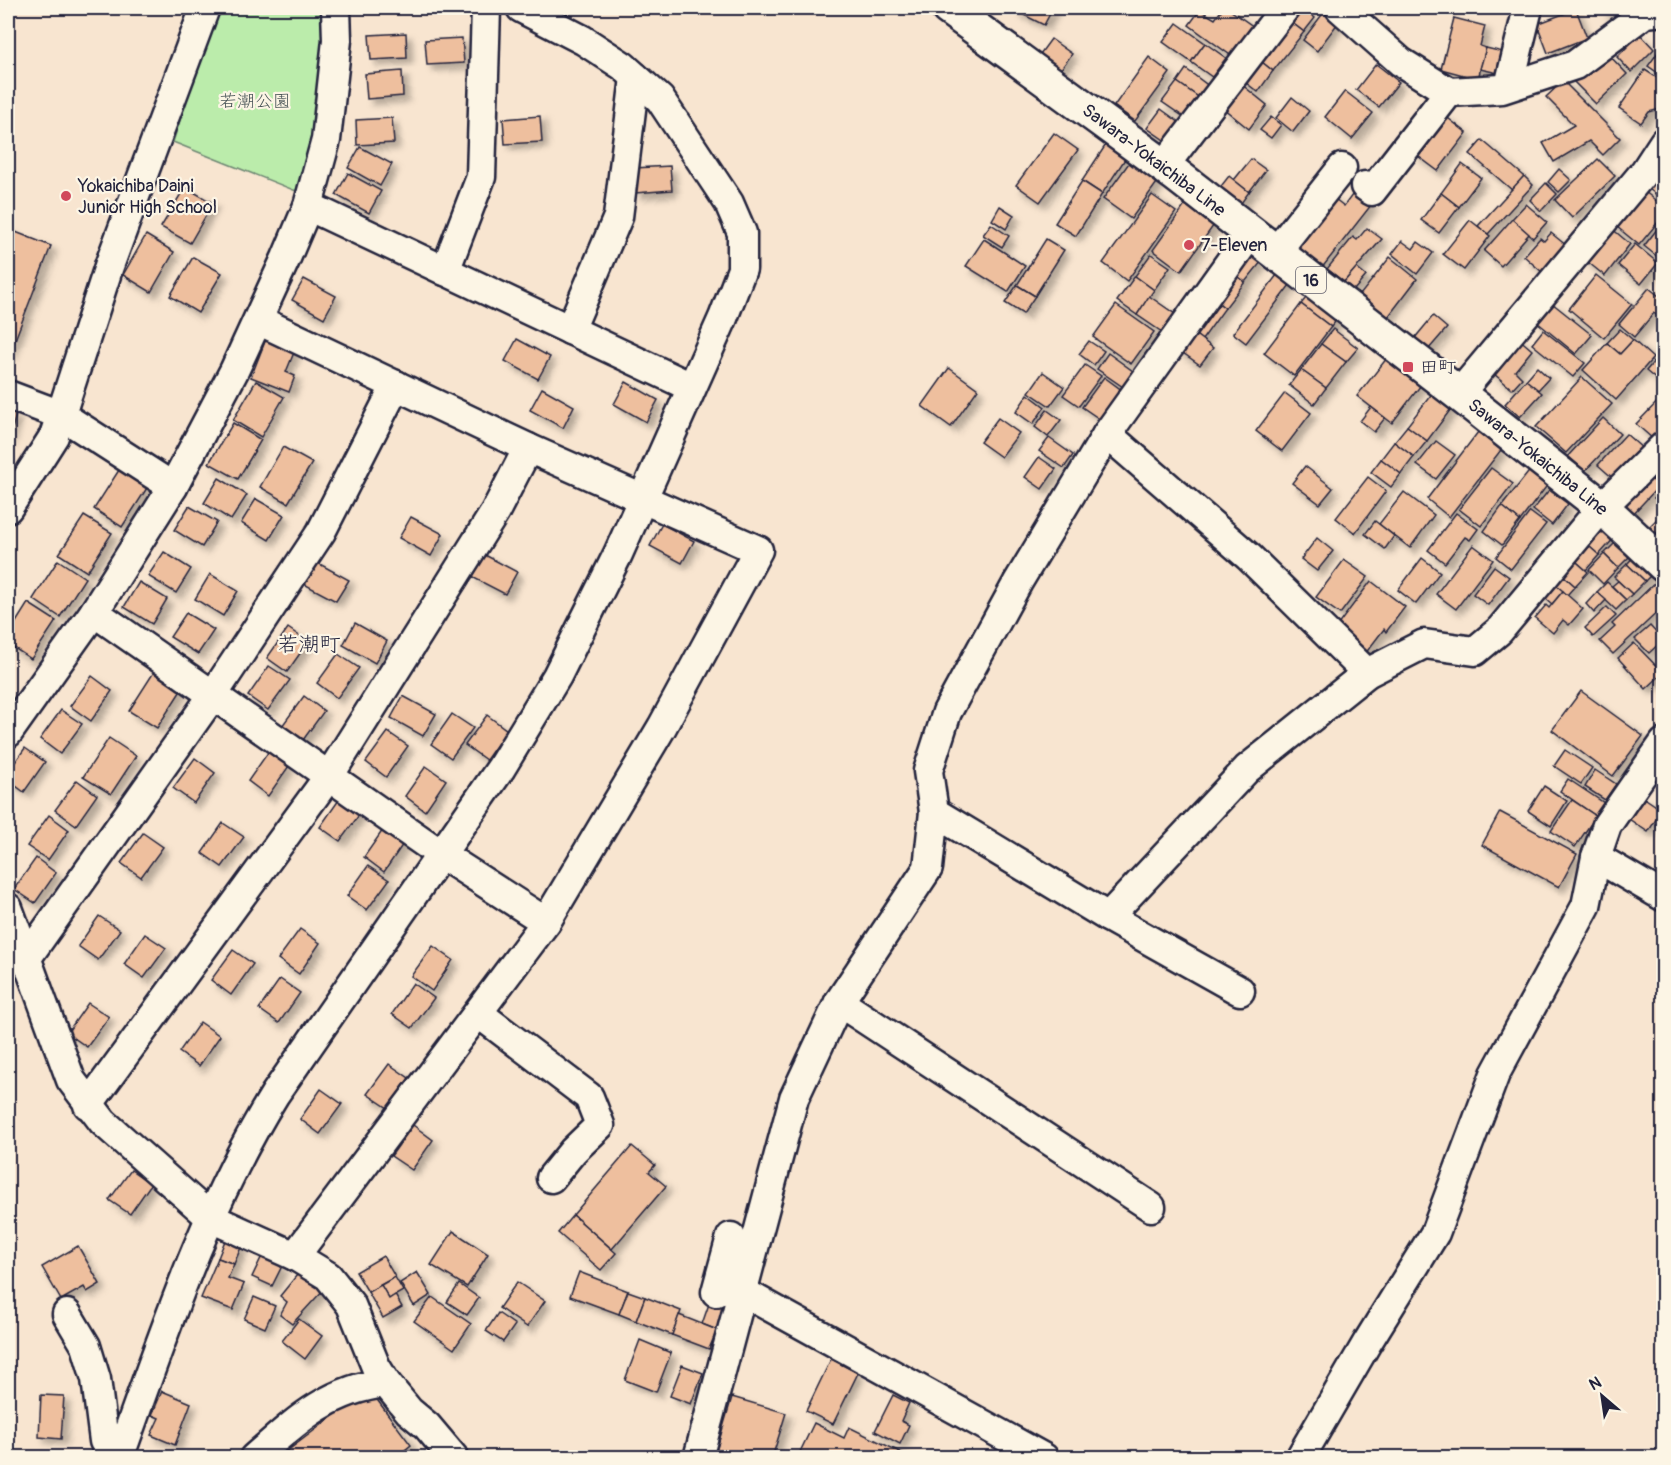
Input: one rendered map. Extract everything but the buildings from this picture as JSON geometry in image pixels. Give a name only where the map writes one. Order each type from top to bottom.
[{"type":"main road","name":"Sawara-Yokaichiba Line","points":[[948,8],[1164,166],[1263,244],[1435,365],[1459,394],[1602,507],[1664,565]]},
{"type":"street","points":[[8,508],[54,436],[109,266],[205,8]]},
{"type":"street","points":[[8,733],[94,612],[173,486],[234,371],[258,320],[308,206],[326,140],[337,40],[336,8]]},
{"type":"street","points":[[445,271],[481,177],[486,8]]},
{"type":"street","points":[[67,1314],[86,1346],[96,1379],[104,1441],[110,1453],[118,1458],[185,1273],[256,1125],[275,1094],[501,768],[557,676],[595,603],[723,318],[742,268],[742,233],[729,203],[660,99],[623,66],[583,40],[521,8]]},
{"type":"street","points":[[1164,166],[1285,8]]},
{"type":"street","points":[[1340,8],[1401,62],[1449,92],[1502,88],[1575,65],[1645,13],[1664,11]]},
{"type":"street","points":[[1509,86],[1528,8]]},
{"type":"street","points":[[570,330],[618,217],[635,77]]},
{"type":"street","points":[[1365,186],[1372,191],[1449,92]]},
{"type":"street","points":[[1459,394],[1645,171],[1664,141]]},
{"type":"street","points":[[698,1458],[729,1292],[794,1098],[839,1002],[928,868],[933,812],[928,771],[946,712],[1018,582],[1107,434],[1263,244],[1342,168]]},
{"type":"street","points":[[308,206],[691,387]]},
{"type":"street","points":[[258,320],[528,448],[758,550],[662,727],[546,922],[295,1256]]},
{"type":"street","points":[[26,959],[213,694],[321,532],[396,386]]},
{"type":"street","points":[[8,395],[61,415],[173,486]]},
{"type":"street","points":[[1107,434],[1249,557],[1367,673]]},
{"type":"street","points":[[1108,917],[1247,769],[1367,673],[1424,644],[1475,651],[1498,631],[1602,507],[1664,446]]},
{"type":"street","points":[[88,1105],[329,776],[495,512],[528,448]]},
{"type":"street","points":[[94,612],[442,855],[546,922]]},
{"type":"street","points":[[1300,1458],[1367,1342],[1435,1233],[1495,1074],[1586,906],[1596,857],[1607,825],[1664,742]]},
{"type":"street","points":[[933,812],[1108,917],[1240,991]]},
{"type":"street","points":[[1596,857],[1664,897]]},
{"type":"street","points":[[8,908],[71,1080],[88,1105],[103,1122],[211,1218],[295,1256],[328,1276],[351,1305],[376,1367],[386,1383],[409,1411],[427,1426],[453,1458]]},
{"type":"street","points":[[839,1002],[1151,1207]]},
{"type":"street","points":[[477,1013],[589,1097],[600,1125],[550,1178]]},
{"type":"street","points":[[729,1292],[730,1237]]},
{"type":"street","points":[[729,1292],[1044,1458]]},
{"type":"street","points":[[255,1458],[297,1420],[337,1395],[363,1385],[386,1383]]},
{"type":"green space","name":"若潮公園","points":[[216,8],[322,8],[321,108],[296,191],[173,142]]},
{"type":"place","name":"Yokaichiba Daini Junior High School","points":[[66,196]]},
{"type":"place","name":"7-Eleven","points":[[1189,245]]},
{"type":"place","name":"田町","points":[[1408,367]]},
{"type":"district","name":"若潮町","points":[[309,644]]}]
